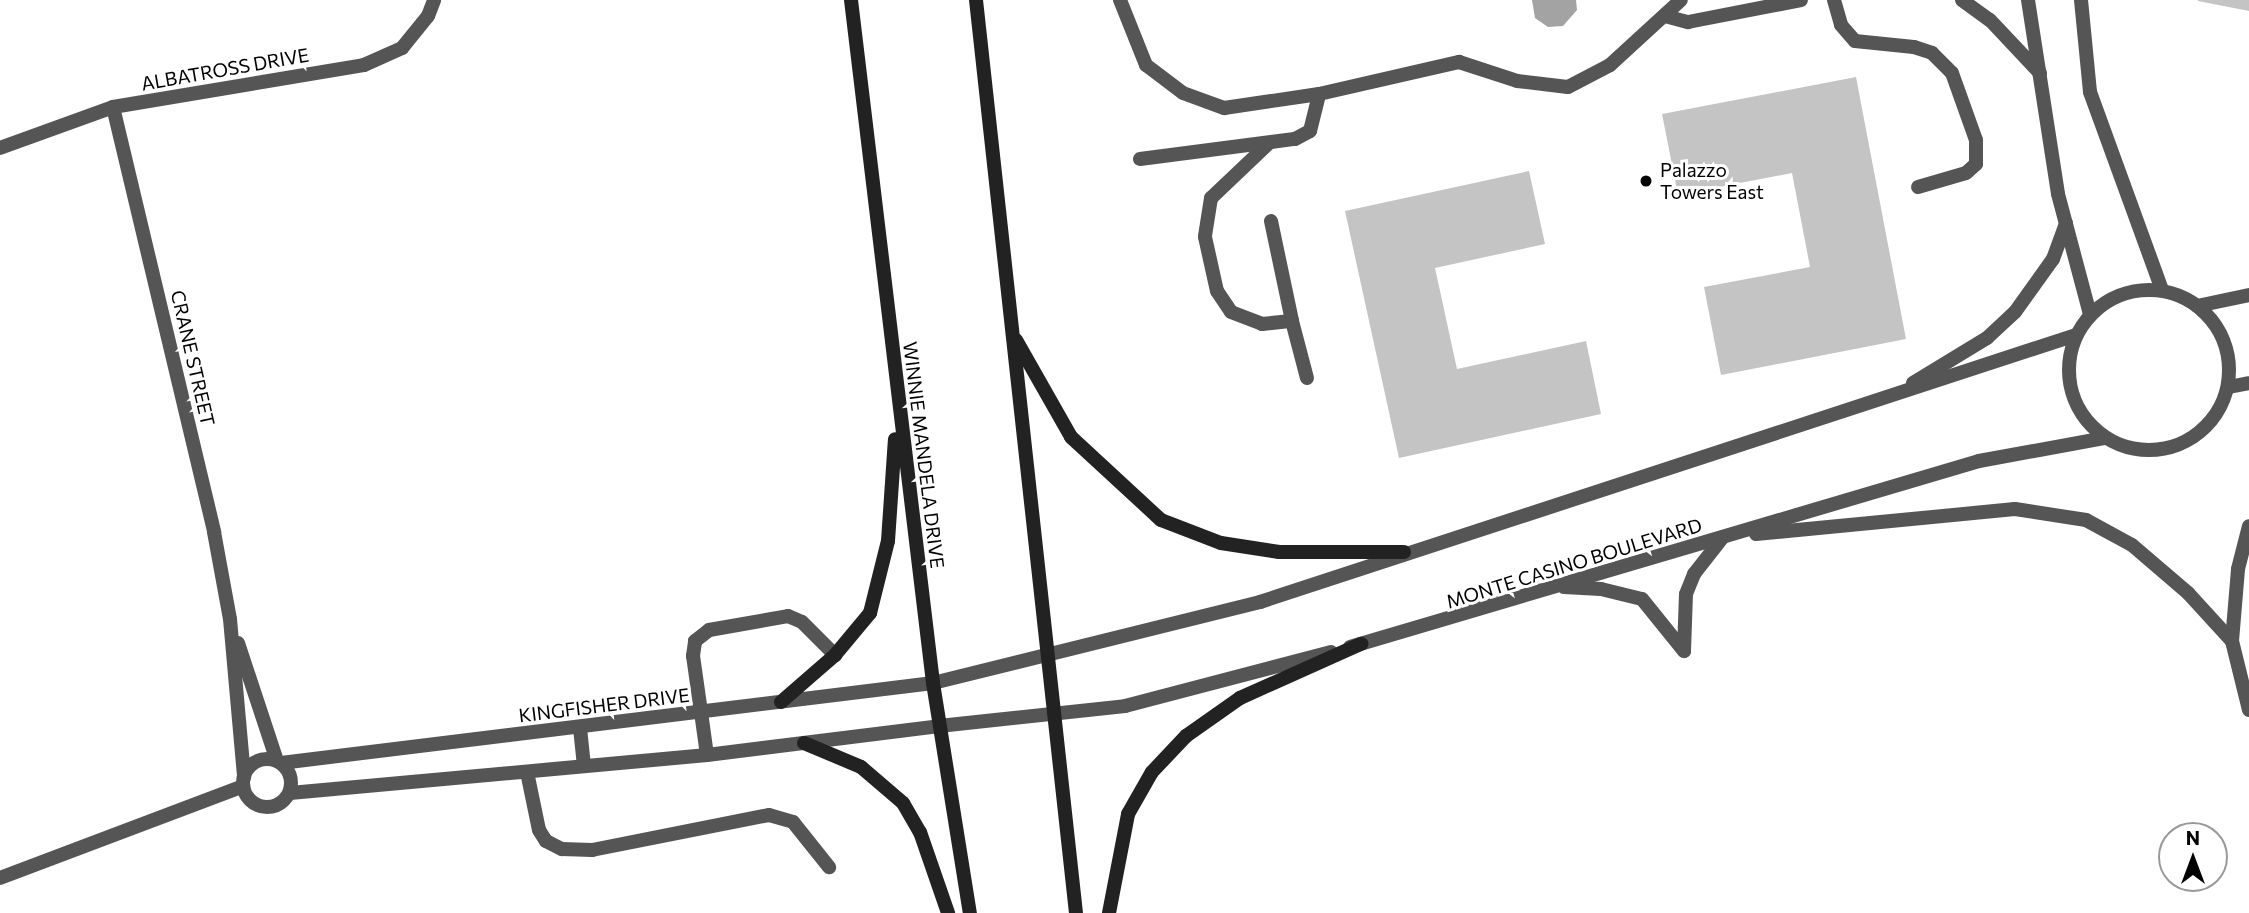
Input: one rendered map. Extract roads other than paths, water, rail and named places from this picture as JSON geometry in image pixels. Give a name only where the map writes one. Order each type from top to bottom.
[{"type":"main road","name":"WINNIE MANDELA DRIVE","points":[[851,0],[933,683],[970,913]]},
{"type":"main road","points":[[976,0],[1046,659],[1076,913]]},
{"type":"main road","points":[[1011,329],[1071,437],[1161,520],[1221,543],[1279,552],[1404,552]]},
{"type":"main road","points":[[781,702],[835,655],[870,612],[888,541],[898,407]]},
{"type":"main road","points":[[1109,913],[1128,814],[1152,772],[1186,736],[1240,698],[1361,644]]},
{"type":"main road","points":[[804,743],[861,768],[903,803],[920,832],[948,913]]},
{"type":"street","name":"ALBATROSS DRIVE","points":[[0,148],[113,107],[364,65],[402,48],[428,16],[434,0]]},
{"type":"street","points":[[1119,0],[1146,65],[1184,93],[1224,108],[1318,94],[1460,62],[1517,81],[1568,87],[1610,65],[1681,0]]},
{"type":"street","points":[[1665,16],[1688,22],[1801,0]]},
{"type":"street","points":[[1834,0],[1841,24],[1855,41],[1914,47],[1932,53],[1952,74],[1976,140],[1976,164],[1966,173],[1918,187]]},
{"type":"street","points":[[1962,0],[1990,20],[2040,73]]},
{"type":"street","points":[[2028,0],[2066,223],[2090,314]]},
{"type":"street","points":[[2081,0],[2091,92],[2162,290]]},
{"type":"street","points":[[1140,159],[1295,139],[1310,131],[1318,94]]},
{"type":"street","name":"CRANE STREET","points":[[113,107],[214,532],[230,619],[244,781]]},
{"type":"street","points":[[1269,143],[1211,198],[1205,237],[1217,291],[1231,312],[1262,324],[1292,321]]},
{"type":"street","points":[[1271,221],[1307,378]]},
{"type":"street","points":[[1878,401],[1950,363],[1997,330],[2041,277],[2066,223]]},
{"type":"street","points":[[2162,290],[2197,306],[2209,315],[2228,349],[2228,387],[2220,410],[2204,430],[2183,444],[2157,451],[2129,449],[2104,438],[2081,413],[2068,382],[2068,360],[2076,335],[2090,314],[2123,293],[2162,290]]},
{"type":"street","points":[[2197,306],[2249,295]]},
{"type":"street","points":[[1046,659],[1260,602],[1404,552],[2076,335]]},
{"type":"street","points":[[2228,387],[2249,383]]},
{"type":"street","name":"MONTE CASINO BOULEVARD","points":[[939,726],[1053,718],[1141,703],[1564,587],[1979,461],[2104,438]]},
{"type":"street","points":[[1564,587],[1601,589],[1642,599],[1684,651],[1686,594],[1694,573],[1723,537],[2015,509],[2085,520],[2132,545],[2188,593],[2232,641]]},
{"type":"street","points":[[2249,526],[2238,569],[2232,641],[2249,710]]},
{"type":"street","points":[[707,755],[693,656],[695,640],[709,629],[788,616],[802,622],[835,655]]},
{"type":"street","name":"CRANE STREET","points":[[230,619],[279,762]]},
{"type":"street","name":"KINGFISHER DRIVE","points":[[279,762],[580,728],[933,683],[1046,659]]},
{"type":"street","points":[[290,793],[707,755],[939,726]]},
{"type":"street","points":[[580,728],[584,765]]},
{"type":"street","points":[[0,878],[244,781],[260,760],[279,762],[291,776],[290,793],[281,803],[264,807],[252,802],[244,781]]},
{"type":"street","points":[[527,772],[539,830],[545,841],[562,849],[592,850],[769,815],[793,822],[828,867]]},
{"type":"place","name":"Palazzo Towers East","points":[[1646,181]]}]
